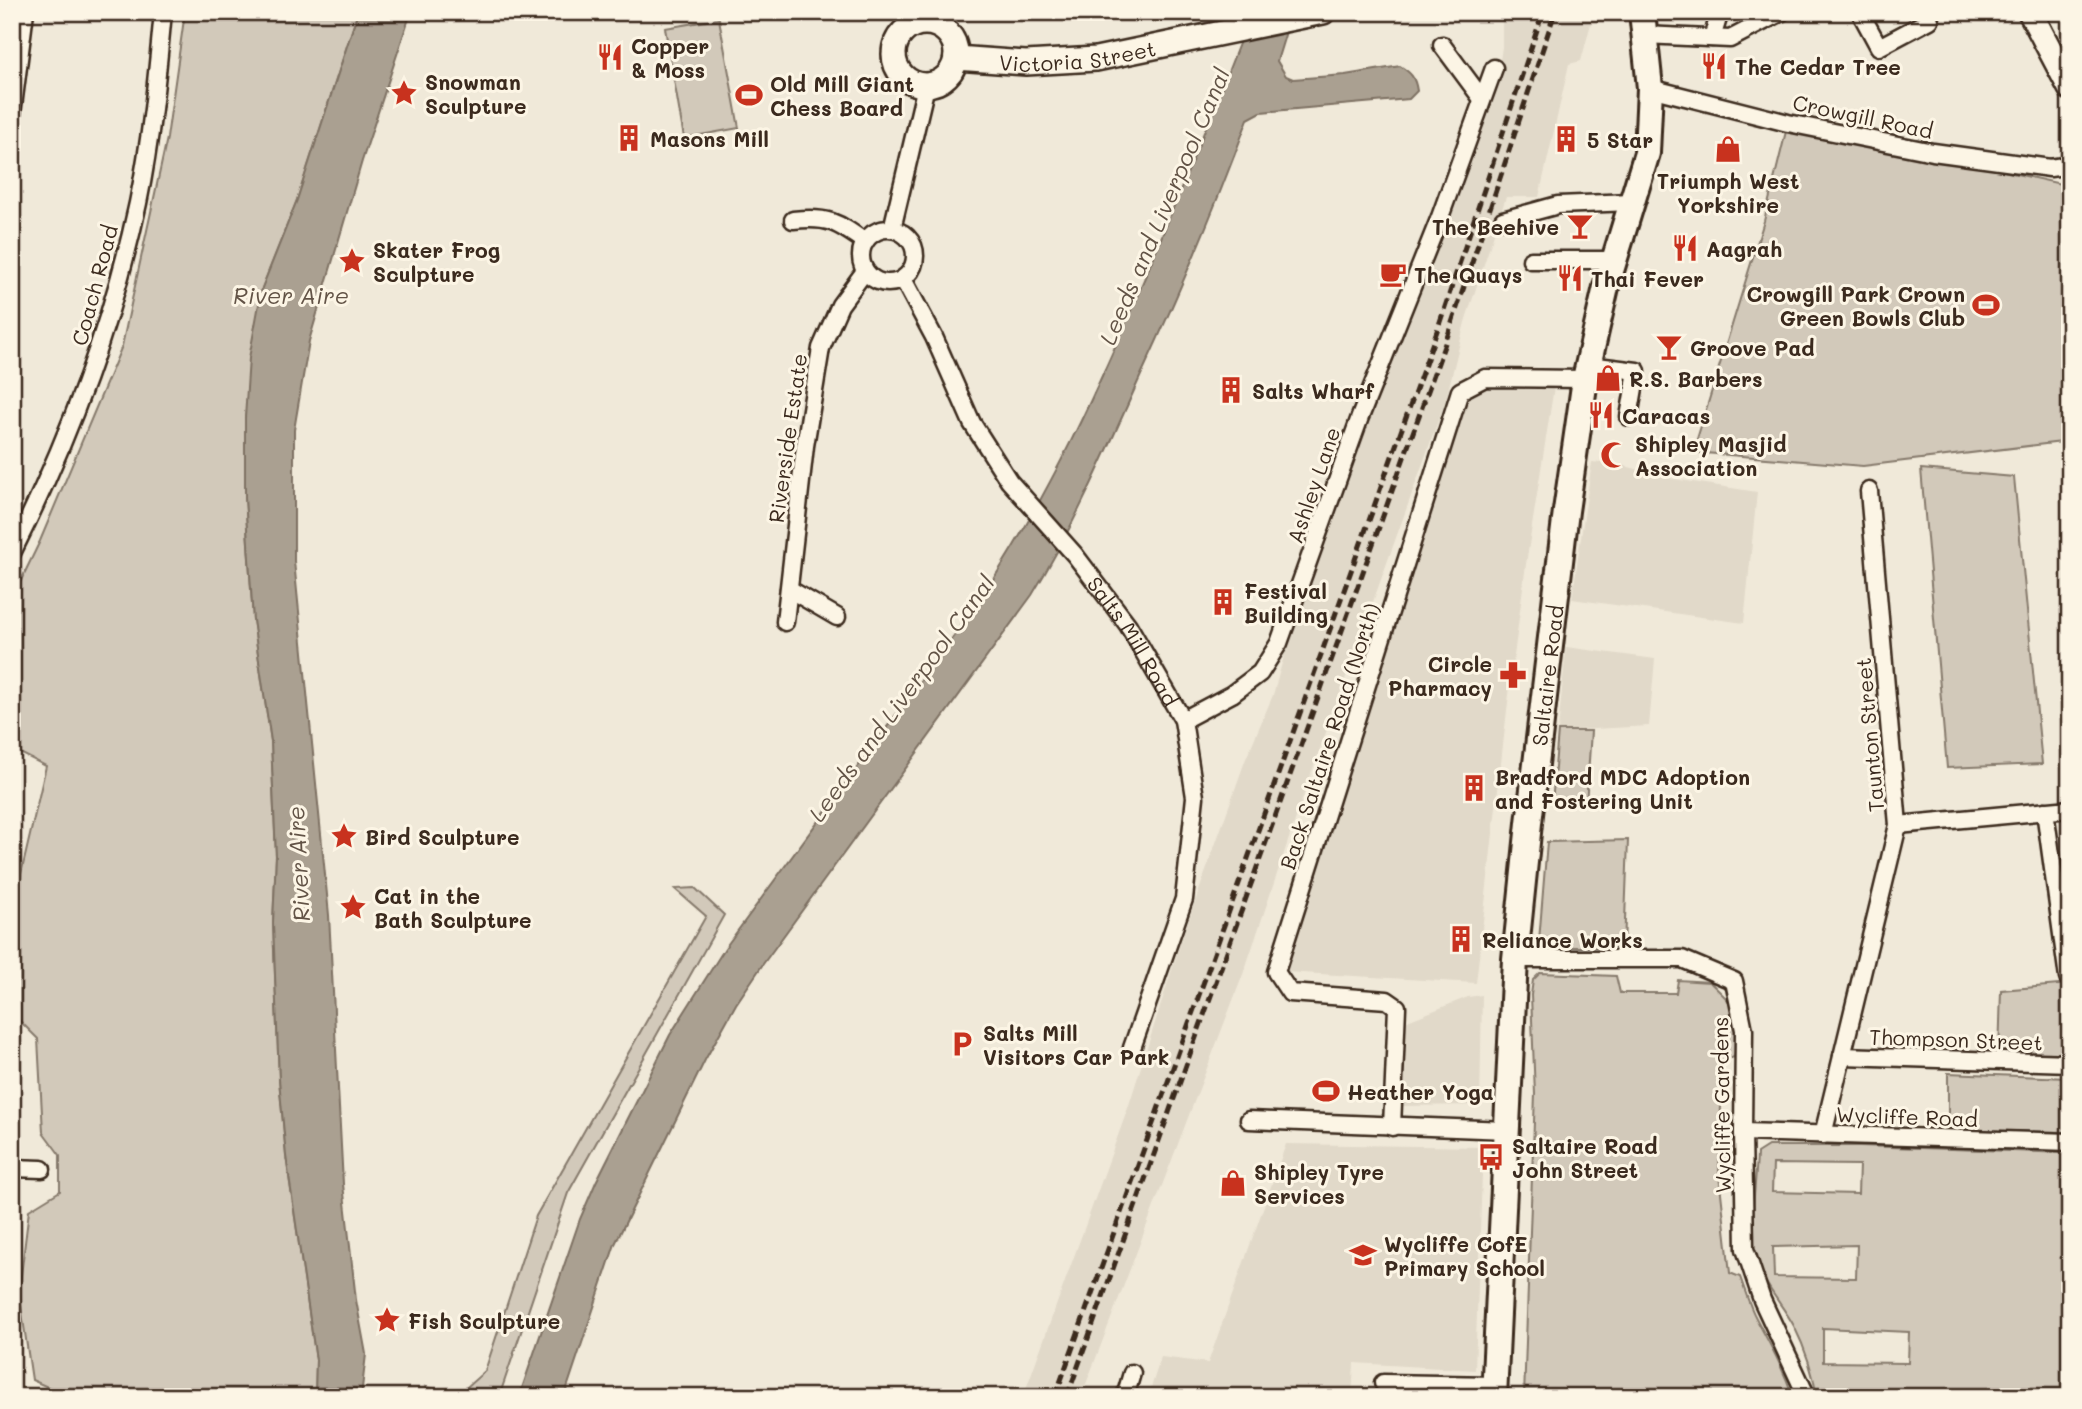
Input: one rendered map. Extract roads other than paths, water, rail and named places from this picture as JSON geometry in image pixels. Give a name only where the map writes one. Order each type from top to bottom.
[{"type":"main road","name":"Saltaire Road","points":[[1494,1391],[1514,960],[1566,511],[1587,372],[1614,260],[1647,153],[1650,88],[1643,24]]},
{"type":"street","points":[[12,114],[26,12]]},
{"type":"street","name":"Coach Road","points":[[12,553],[40,498],[80,403],[112,309],[146,160],[163,12]]},
{"type":"street","points":[[1712,38],[1720,12]]},
{"type":"street","points":[[1643,24],[1730,39],[1783,12]]},
{"type":"street","points":[[1860,12],[1879,47],[1930,20]]},
{"type":"street","points":[[2030,12],[2070,88]]},
{"type":"street","name":"Victoria Street","points":[[956,58],[1026,63],[1096,59],[1314,14]]},
{"type":"street","points":[[906,19],[939,26],[948,32],[954,42],[956,58],[949,74],[940,81],[926,86],[915,84],[903,77],[895,64],[895,43],[906,19]]},
{"type":"street","points":[[1442,45],[1482,99]]},
{"type":"street","name":"Ashley Lane","points":[[1183,720],[1232,694],[1259,673],[1279,643],[1360,417],[1440,217],[1494,68]]},
{"type":"street","points":[[892,229],[926,86]]},
{"type":"street","name":"Crowgill Road","points":[[1650,88],[1788,123],[1933,152],[2050,168],[2070,165]]},
{"type":"street","points":[[1503,220],[1558,205],[1631,202]]},
{"type":"street","points":[[793,220],[817,217],[841,225],[865,242]]},
{"type":"street","points":[[892,229],[906,235],[915,253],[914,267],[903,279],[887,283],[872,278],[865,271],[861,257],[865,242],[871,235],[882,230],[892,229]]},
{"type":"street","points":[[1531,260],[1614,260]]},
{"type":"street","name":"Riverside Estate","points":[[785,622],[805,446],[821,348],[839,305],[865,271]]},
{"type":"street","name":"Salts Mill Road","points":[[903,279],[934,337],[972,423],[1009,481],[1075,555],[1128,625],[1183,720],[1195,797],[1184,900],[1132,1048]]},
{"type":"street","points":[[1587,372],[1637,370],[1629,417]]},
{"type":"street","name":"Back Saltaire Road (North)","points":[[1392,1127],[1397,1007],[1387,1000],[1290,993],[1276,972],[1460,391],[1485,378],[1587,372]]},
{"type":"street","name":"Taunton Street","points":[[1823,1135],[1898,825],[1869,492]]},
{"type":"street","points":[[789,589],[837,617]]},
{"type":"street","points":[[1898,825],[2070,808]]},
{"type":"street","points":[[2045,811],[2068,978]]},
{"type":"street","name":"Wycliffe Gardens","points":[[1514,960],[1682,960],[1734,981],[1744,1030],[1742,1132],[1745,1249],[1762,1300],[1807,1397]]},
{"type":"street","name":"Thompson Street","points":[[1842,1056],[2070,1063]]},
{"type":"street","points":[[1249,1121],[1507,1130]]},
{"type":"street","name":"Wycliffe Road","points":[[1742,1132],[2070,1142]]},
{"type":"street","points":[[12,1168],[42,1169]]},
{"type":"street","points":[[1125,1397],[1132,1373]]},
{"type":"street","points":[[1383,1383],[1494,1391]]},
{"type":"water","name":"River Aire","points":[[358,12],[411,12],[362,161],[309,341],[294,430],[294,561],[329,915],[343,1184],[356,1300],[366,1354],[361,1397],[315,1397],[316,1360],[286,1156],[279,1079],[273,923],[276,856],[271,741],[253,620],[245,497],[245,418],[249,358],[262,288],[297,200]]},
{"type":"water","points":[[1251,12],[1292,12],[1277,61],[1286,76],[1293,79],[1345,75],[1400,66],[1412,76],[1417,91],[1409,99],[1261,112],[1248,119],[1170,312],[1090,487],[1048,569],[1032,595],[736,1004],[705,1060],[615,1244],[564,1397],[519,1397],[580,1219],[670,1035],[725,948],[972,611],[1000,569],[1049,483],[1134,304]]},
{"type":"railway","points":[[1055,1397],[1438,328],[1543,12]]},
{"type":"railway","points":[[1067,1397],[1449,332],[1555,12]]},
{"type":"place","name":"Copper & Moss","points":[[610,57]]},
{"type":"place","name":"The Cedar Tree","points":[[1714,66]]},
{"type":"place","name":"Snowman Sculpture","points":[[404,93]]},
{"type":"place","name":"Old Mill Giant Chess Board","points":[[749,95]]},
{"type":"place","name":"Masons Mill","points":[[629,138]]},
{"type":"place","name":"5 Star","points":[[1566,139]]},
{"type":"place","name":"Triumph West Yorkshire","points":[[1728,149]]},
{"type":"place","name":"The Beehive","points":[[1580,226]]},
{"type":"place","name":"Aagrah","points":[[1685,248]]},
{"type":"place","name":"Skater Frog Sculpture","points":[[352,261]]},
{"type":"place","name":"The Quays","points":[[1393,274]]},
{"type":"place","name":"Thai Fever","points":[[1570,278]]},
{"type":"place","name":"Crowgill Park Crown Green Bowls Club","points":[[1986,305]]},
{"type":"place","name":"Groove Pad","points":[[1669,347]]},
{"type":"place","name":"R.S. Barbers","points":[[1608,378]]},
{"type":"place","name":"Salts Wharf","points":[[1231,390]]},
{"type":"place","name":"Caracas","points":[[1601,415]]},
{"type":"place","name":"Shipley Masjid Association","points":[[1614,455]]},
{"type":"place","name":"Festival Building","points":[[1223,602]]},
{"type":"place","name":"Circle Pharmacy","points":[[1513,675]]},
{"type":"place","name":"Bradford MDC Adoption and Fostering Unit","points":[[1474,788]]},
{"type":"place","name":"Bird Sculpture","points":[[344,836]]},
{"type":"place","name":"Cat in the Bath Sculpture","points":[[353,907]]},
{"type":"place","name":"Reliance Works","points":[[1461,939]]},
{"type":"place","name":"Salts Mill Visitors Car Park","points":[[962,1044]]},
{"type":"place","name":"Heather Yoga","points":[[1326,1091]]},
{"type":"place","name":"Saltaire Road John Street","points":[[1491,1157]]},
{"type":"place","name":"Shipley Tyre Services","points":[[1233,1183]]},
{"type":"place","name":"Wycliffe CofE Primary School","points":[[1363,1255]]},
{"type":"place","name":"Fish Sculpture","points":[[387,1320]]},
{"type":"water label","name":"Leeds and Liverpool Canal","points":[[1164,206]]},
{"type":"water label","name":"Leeds and Liverpool Canal","points":[[901,698]]}]
